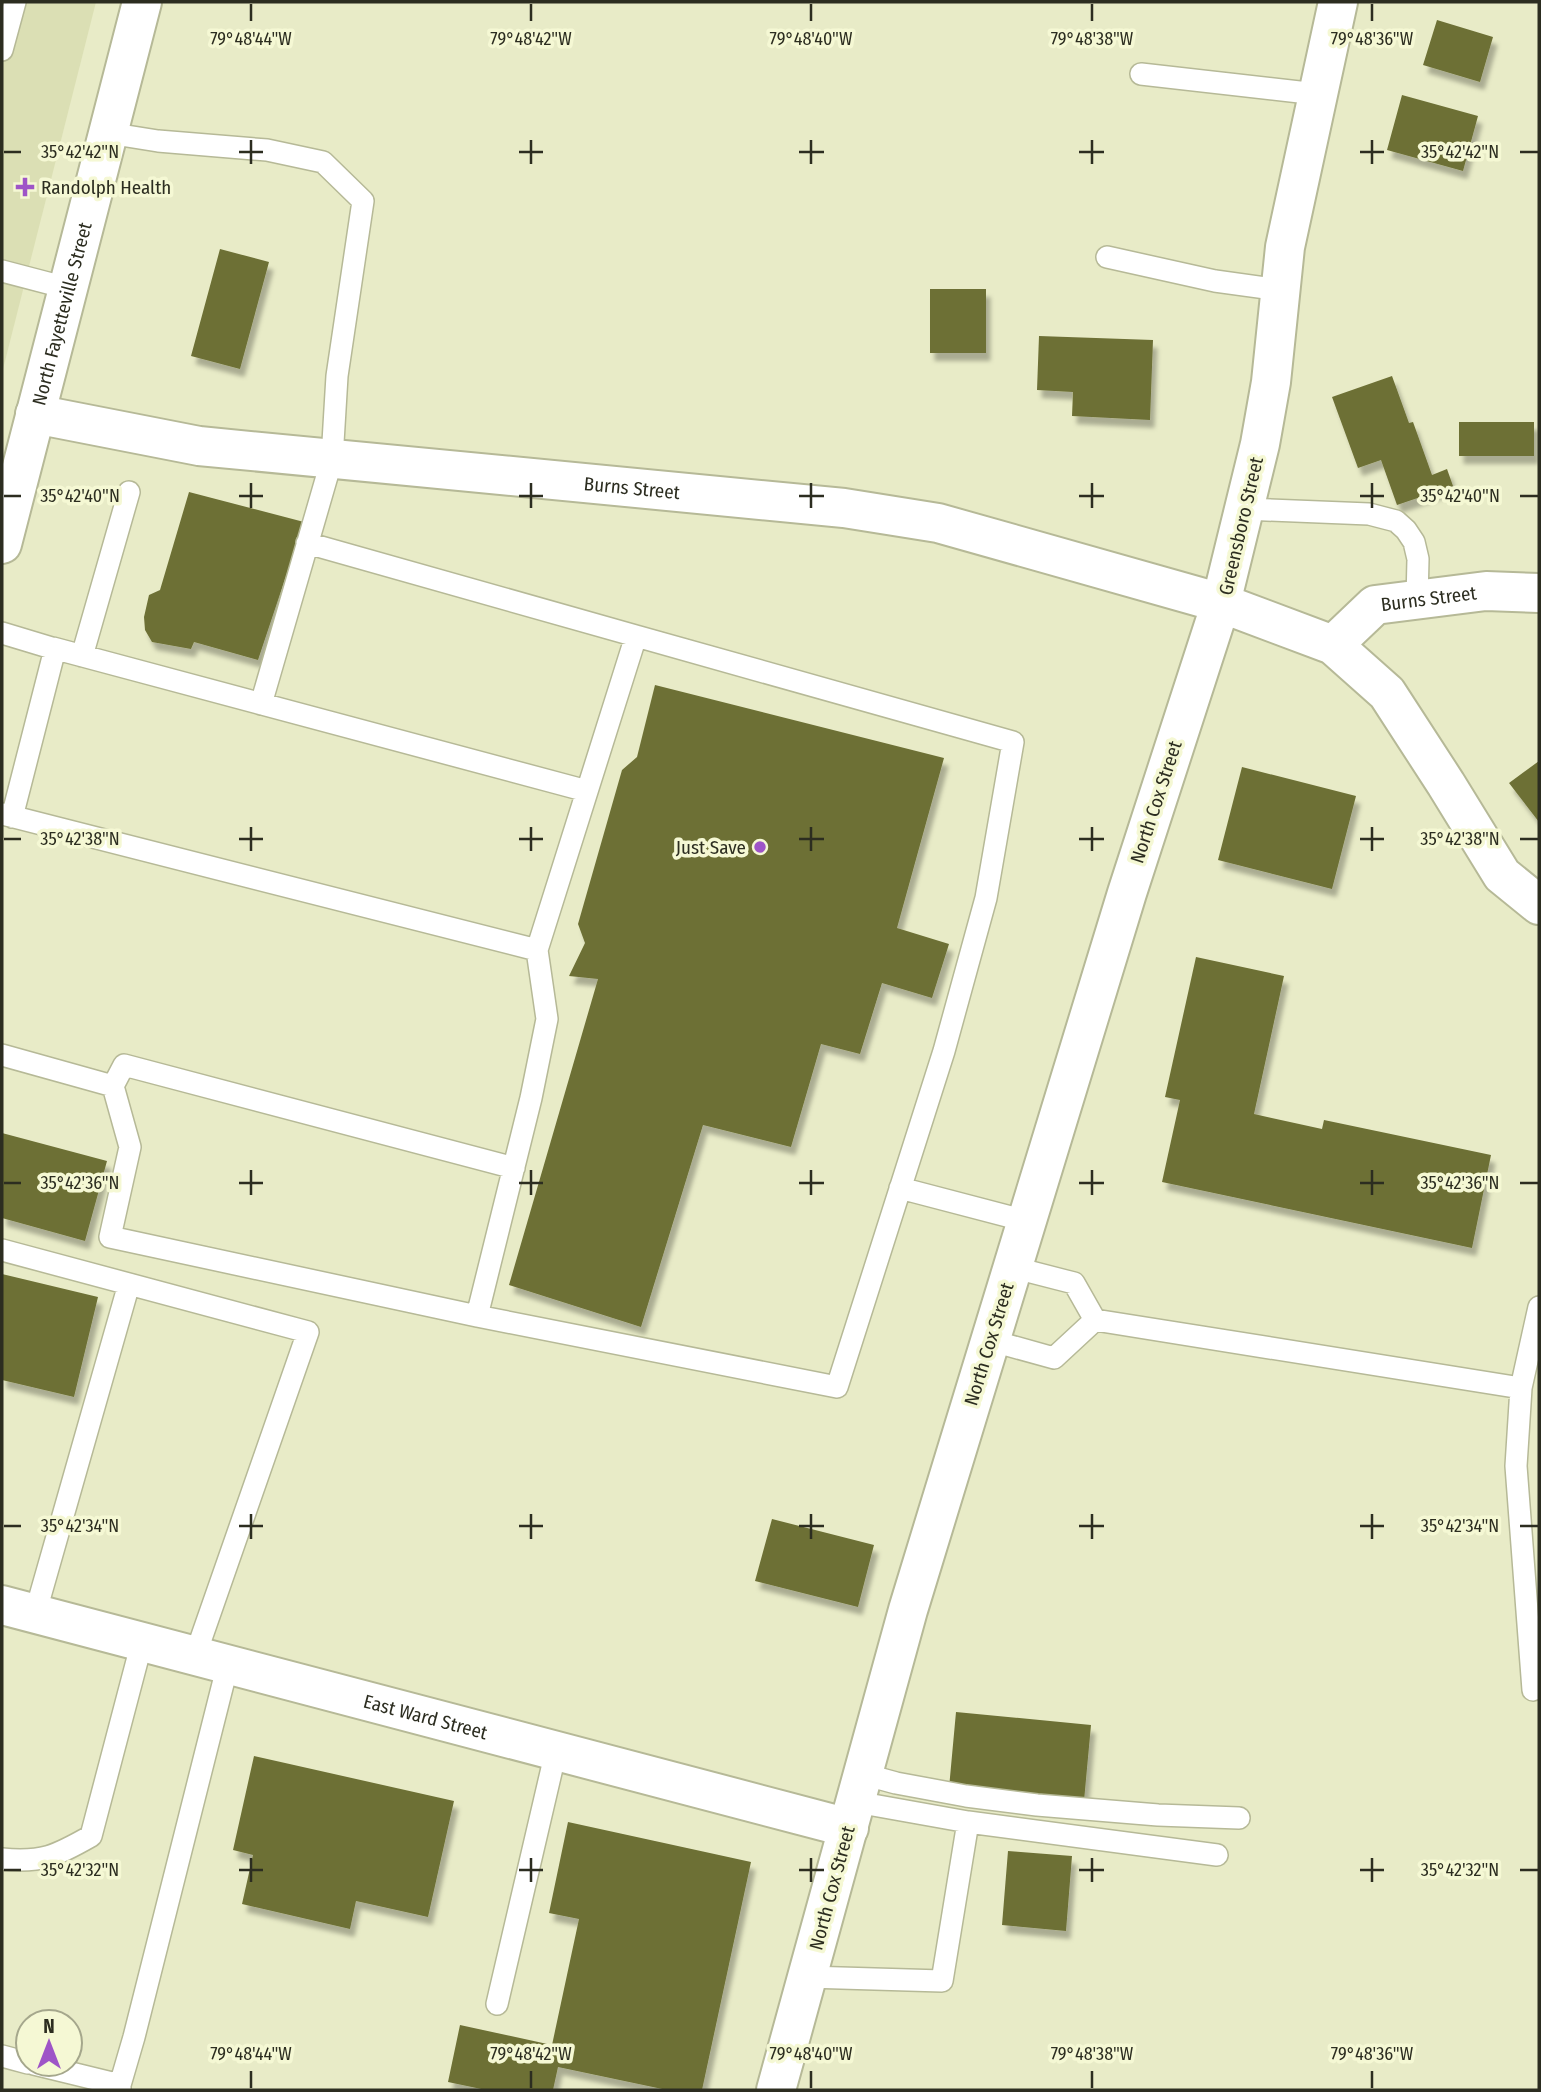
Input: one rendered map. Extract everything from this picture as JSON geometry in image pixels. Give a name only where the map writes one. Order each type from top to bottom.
[{"type":"street","name":"North Fayetteville Street","points":[[2,544],[142,2]]},
{"type":"street","name":"Greensboro Street","points":[[1338,2],[1285,247],[1271,382],[1260,444],[1221,603],[1334,645],[1387,694],[1502,875],[1539,905]]},
{"type":"street","name":"Burns Street","points":[[34,414],[199,446],[857,510],[938,523],[1221,603]]},
{"type":"street","name":"Burns Street","points":[[1334,645],[1375,605],[1486,592],[1539,593]]},
{"type":"street","name":"North Cox Street","points":[[776,2090],[908,1610],[1131,879],[1221,603]]},
{"type":"street","name":"East Ward Street","points":[[18,1610],[556,1751],[856,1801]]},
{"type":"lane","points":[[2,50],[15,2]]},
{"type":"lane","points":[[1141,74],[1317,94]]},
{"type":"lane","points":[[108,133],[158,141],[267,150],[323,162],[363,201],[337,376],[332,459],[261,704]]},
{"type":"lane","points":[[1107,257],[1215,281],[1280,290]]},
{"type":"lane","points":[[2,271],[67,288]]},
{"type":"lane","points":[[82,656],[129,492]]},
{"type":"lane","points":[[1244,509],[1369,514],[1396,521],[1414,542],[1418,559],[1417,600]]},
{"type":"lane","points":[[307,543],[1013,742],[986,898],[944,1051],[837,1387],[477,1316],[110,1237],[130,1147],[113,1086],[124,1065],[514,1168]]},
{"type":"lane","points":[[2,634],[587,791]]},
{"type":"lane","points":[[477,1316],[547,1019],[537,950],[636,636]]},
{"type":"lane","points":[[53,648],[55,649],[7,815],[537,950]]},
{"type":"lane","points":[[2,1055],[113,1086]]},
{"type":"lane","points":[[900,1188],[1026,1221]]},
{"type":"lane","points":[[2,1250],[309,1332],[212,1660],[137,2025],[120,2088],[84,2078]]},
{"type":"lane","points":[[1012,1268],[1074,1283],[1095,1320]]},
{"type":"lane","points":[[18,1610],[129,1283]]},
{"type":"lane","points":[[1533,1690],[1516,1466],[1521,1388],[1539,1307]]},
{"type":"lane","points":[[989,1340],[1055,1358],[1095,1320]]},
{"type":"lane","points":[[1095,1320],[1521,1388]]},
{"type":"lane","points":[[2,1859],[23,1861],[56,1856],[90,1836],[142,1642]]},
{"type":"lane","points":[[497,2004],[556,1751]]},
{"type":"lane","points":[[856,1801],[896,1783],[1037,1805],[1158,1815],[1239,1818]]},
{"type":"lane","points":[[856,1801],[968,1822],[1217,1855]]},
{"type":"lane","points":[[807,1978],[942,1980],[968,1822]]},
{"type":"shaded area","name":"Randolph Health","points":[[2,2],[96,2],[2,373]]},
{"type":"building","points":[[1437,20],[1493,37],[1480,82],[1423,65]]},
{"type":"building","points":[[1402,95],[1478,116],[1463,171],[1387,150]]},
{"type":"building","points":[[220,249],[269,262],[240,369],[191,356]]},
{"type":"building","points":[[930,289],[986,289],[986,353],[930,353]]},
{"type":"building","points":[[1039,336],[1153,340],[1150,420],[1072,416],[1073,392],[1037,390]]},
{"type":"building","points":[[1392,376],[1409,423],[1413,422],[1432,475],[1447,469],[1453,486],[1397,505],[1381,460],[1358,468],[1332,397]]},
{"type":"building","points":[[1459,422],[1534,422],[1534,456],[1459,456]]},
{"type":"building","points":[[189,492],[304,522],[258,660],[194,642],[191,649],[152,642],[145,630],[144,617],[149,595],[160,590]]},
{"type":"building","name":"Just Save","points":[[655,685],[944,758],[897,928],[949,944],[932,998],[882,983],[860,1054],[821,1044],[791,1147],[703,1125],[641,1327],[509,1285],[598,979],[569,976],[585,943],[578,924],[622,770],[637,757]]},
{"type":"building","points":[[1539,761],[1539,822],[1509,783]]},
{"type":"building","points":[[1242,767],[1356,796],[1332,889],[1218,860]]},
{"type":"building","points":[[1196,957],[1284,976],[1254,1114],[1322,1129],[1324,1120],[1491,1155],[1472,1248],[1162,1182],[1180,1100],[1165,1097]]},
{"type":"building","points":[[2,1133],[107,1161],[85,1241],[2,1218]]},
{"type":"building","points":[[2,1274],[98,1297],[74,1397],[2,1380]]},
{"type":"building","points":[[772,1519],[874,1545],[858,1607],[755,1581]]},
{"type":"building","points":[[956,1712],[1091,1725],[1084,1801],[949,1788]]},
{"type":"building","points":[[254,1756],[454,1801],[428,1917],[356,1901],[350,1929],[242,1904],[253,1855],[233,1850]]},
{"type":"building","points":[[568,1822],[751,1862],[702,2090],[667,2090],[558,2067],[553,2090],[486,2090],[448,2082],[460,2025],[552,2045],[579,1919],[549,1913]]},
{"type":"building","points":[[1008,1851],[1072,1856],[1066,1931],[1002,1925]]},
{"type":"place","name":"Randolph Health","points":[[25,187]]},
{"type":"place","name":"Just Save","points":[[760,847]]}]
